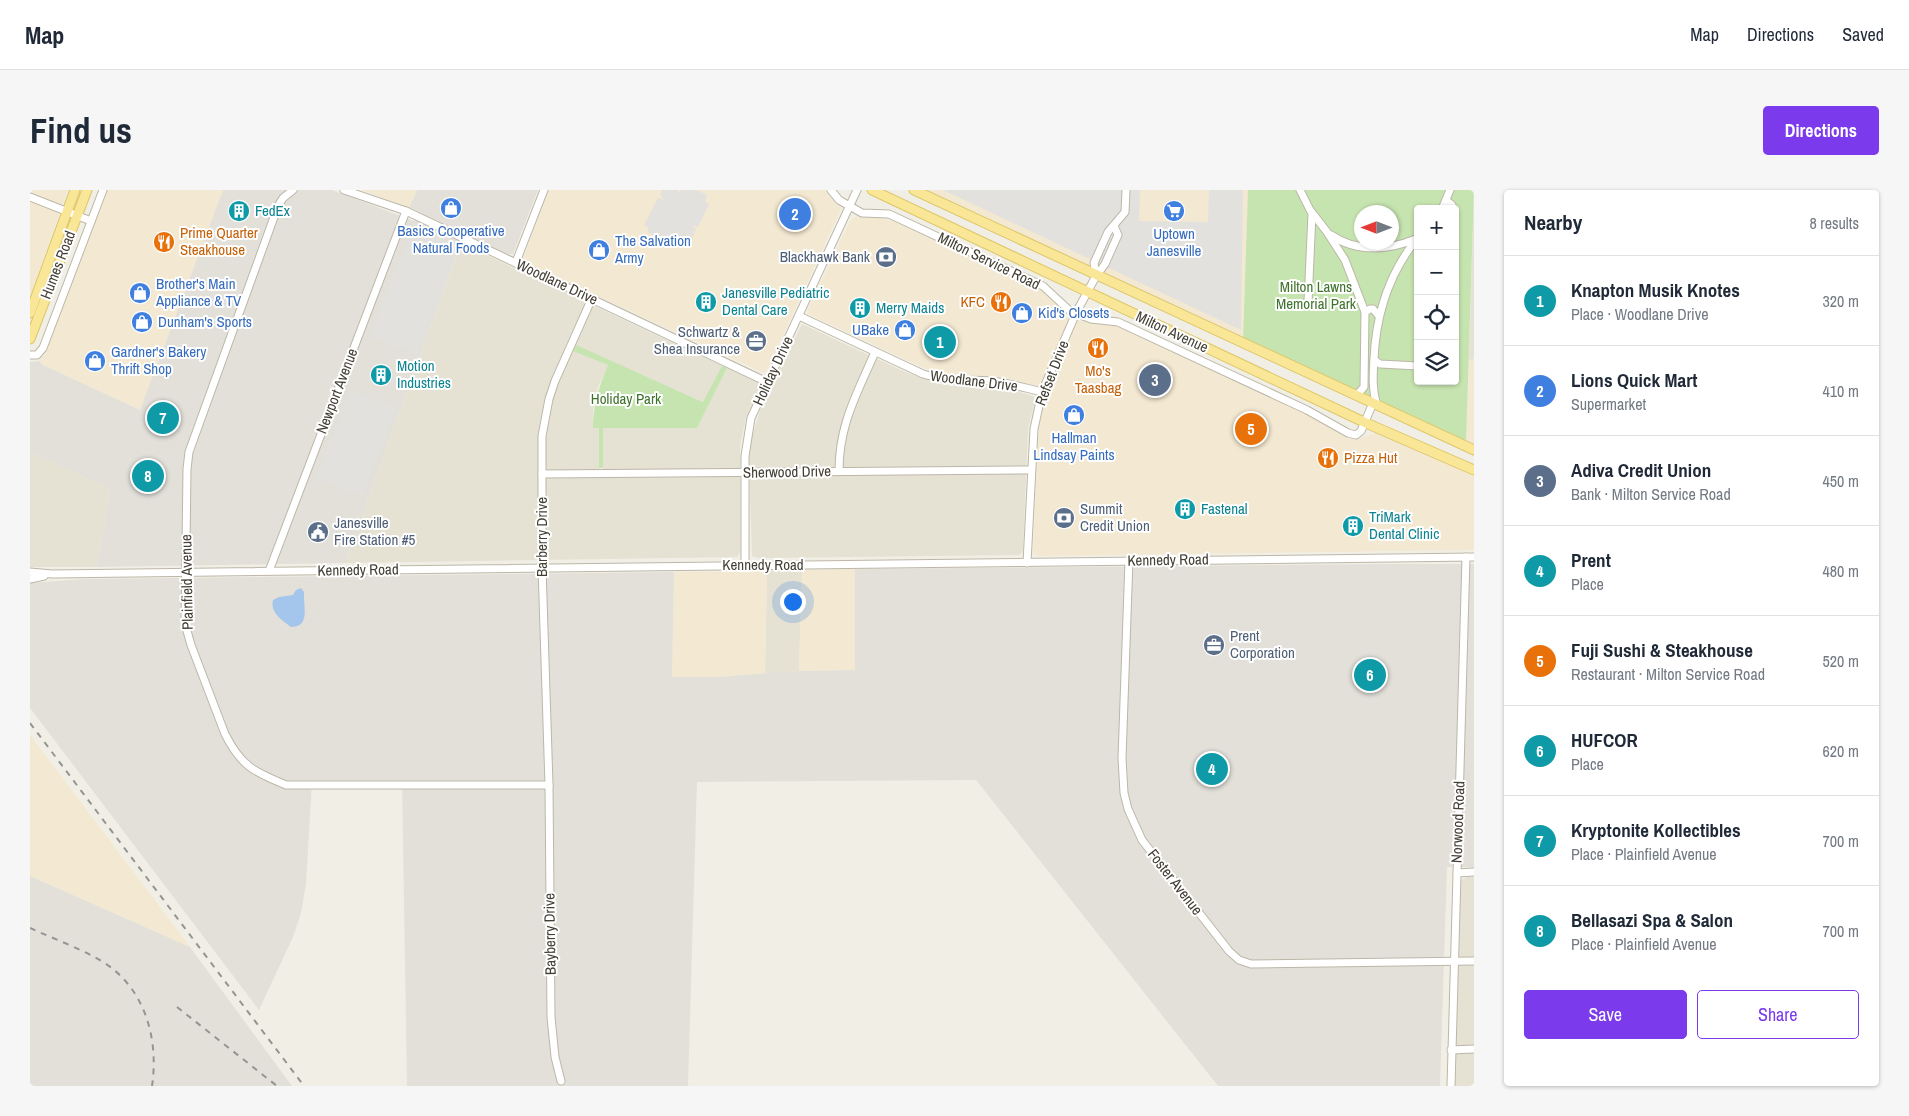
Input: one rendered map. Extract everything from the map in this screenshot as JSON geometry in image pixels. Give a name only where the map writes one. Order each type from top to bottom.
[{"type":"main road","name":"Humes Road","points":[[30,313],[75,190]]},
{"type":"main road","name":"Humes Road","points":[[30,339],[87,190]]},
{"type":"main road","name":"Milton Avenue","points":[[872,190],[1366,423],[1474,470]]},
{"type":"main road","name":"Milton Avenue","points":[[914,190],[1474,450]]},
{"type":"street","points":[[30,355],[37,355],[43,348],[103,190]]},
{"type":"street","name":"Plainfield Avenue","points":[[293,190],[283,198],[278,206],[189,452],[187,469],[185,624],[191,645],[225,734],[232,748],[248,766],[260,775],[286,785],[549,785]]},
{"type":"street","name":"Woodlane Drive","points":[[344,190],[406,211],[767,382]]},
{"type":"street","points":[[516,262],[544,190]]},
{"type":"street","name":"Milton Service Road","points":[[831,190],[839,200],[849,207],[862,213],[889,214],[901,219],[1043,286],[1065,308],[1091,319],[1118,322],[1307,410],[1348,433],[1359,434],[1366,423]]},
{"type":"street","name":"Holiday Drive","points":[[745,565],[744,472],[746,442],[751,418],[857,190]]},
{"type":"street","points":[[1096,276],[1094,263],[1108,232],[1125,212],[1126,190]]},
{"type":"street","points":[[1300,190],[1312,214],[1327,232],[1344,259],[1365,312],[1364,386],[1356,396]]},
{"type":"street","points":[[1444,205],[1450,190]]},
{"type":"street","points":[[30,197],[91,221]]},
{"type":"street","points":[[1446,201],[1452,205]]},
{"type":"street","name":"Newport Avenue","points":[[269,571],[406,211]]},
{"type":"street","points":[[1308,302],[1312,214]]},
{"type":"street","name":"Refset Drive","points":[[1027,563],[1034,429],[1042,392],[1087,291],[1106,264],[1118,235],[1114,226]]},
{"type":"street","points":[[1327,232],[1338,239],[1354,245]]},
{"type":"street","points":[[1399,246],[1414,240]]},
{"type":"street","points":[[1366,423],[1375,404],[1373,375],[1377,362],[1379,316],[1391,281],[1402,257],[1414,243]]},
{"type":"street","points":[[1344,259],[1349,249],[1354,245]]},
{"type":"street","name":"Barberry Drive","points":[[549,785],[542,567],[542,436],[549,399],[555,381],[592,298]]},
{"type":"street","points":[[1365,312],[1370,309],[1379,316]]},
{"type":"street","name":"Woodlane Drive","points":[[798,316],[923,374],[940,379],[997,382],[1042,392]]},
{"type":"street","points":[[839,471],[839,452],[844,425],[875,352]]},
{"type":"street","points":[[1377,362],[1414,366]]},
{"type":"street","name":"Sherwood Drive","points":[[542,474],[1031,470]]},
{"type":"street","name":"Kennedy Road","points":[[30,572],[52,574],[1470,557]]},
{"type":"street","name":"Norwood Road","points":[[1451,1086],[1457,873],[1470,557]]},
{"type":"street","name":"Foster Avenue","points":[[1129,560],[1122,758],[1124,793],[1128,809],[1142,840],[1229,951],[1239,960],[1251,964],[1474,961]]},
{"type":"street","name":"Kennedy Road","points":[[30,579],[52,574]]},
{"type":"street","name":"Bayberry Drive","points":[[549,785],[551,1018],[555,1057],[561,1081]]},
{"type":"street","points":[[1457,873],[1474,872]]},
{"type":"street","points":[[1451,1050],[1474,1049]]},
{"type":"shaded area","points":[[30,190],[68,190],[30,296]]},
{"type":"shaded area","points":[[107,190],[223,190],[140,410],[43,365],[39,361],[45,354]]},
{"type":"shaded area","points":[[223,190],[332,190],[414,221],[419,212],[409,208],[417,190],[538,190],[513,254],[507,254],[464,234],[345,563],[97,567],[110,489],[30,452],[30,362],[39,361],[43,365],[140,410]]},
{"type":"shaded area","points":[[362,190],[417,190],[409,208]]},
{"type":"shaded area","points":[[543,190],[825,190],[840,205],[841,209],[764,373],[526,263],[523,259],[548,193]]},
{"type":"shaded area","points":[[662,190],[677,190],[680,192],[681,190],[696,190],[707,195],[705,202],[709,204],[698,227],[692,226],[696,229],[689,245],[684,243],[680,249],[647,232],[649,228],[644,225],[658,198],[664,199],[660,195]]},
{"type":"shaded area","points":[[923,190],[1248,190],[1243,340]]},
{"type":"shaded area","points":[[943,190],[1140,190],[1139,221],[1208,222],[1209,190],[1243,190],[1241,330]]},
{"type":"shaded area","points":[[1474,195],[1474,355],[1473,361],[1469,359]]},
{"type":"shaded area","points":[[862,216],[891,220],[1042,290],[1067,316],[1083,322],[1116,325],[1322,421],[1350,439],[1359,439],[1375,433],[1474,476],[1474,550],[1039,556],[1034,554],[1040,419],[1048,389],[1006,378],[938,373],[808,314],[808,309],[850,221],[854,217]]},
{"type":"shaded area","points":[[413,228],[458,247],[417,354],[370,337]]},
{"type":"shaded area","points":[[461,243],[722,366],[704,402],[567,342],[565,347],[608,365],[598,387],[593,410],[593,428],[599,428],[599,478],[603,478],[603,428],[697,428],[727,368],[758,382],[759,388],[746,417],[740,446],[740,552],[737,557],[345,563]]},
{"type":"shaded area","points":[[802,324],[903,371],[932,382],[950,386],[1005,388],[1033,396],[1035,400],[1028,429],[1023,550],[1020,555],[759,558],[752,556],[749,457],[752,436],[763,402]]},
{"type":"shaded area","points":[[1469,359],[1474,362],[1474,446],[1466,443]]},
{"type":"shaded area","points":[[350,390],[397,409],[362,495],[316,479]]},
{"type":"shaded area","points":[[30,452],[110,489],[97,567],[30,567]]},
{"type":"shaded area","points":[[1474,564],[1474,867],[1447,867],[1440,1086],[1218,1086],[976,780],[697,782],[688,1086],[407,1086],[402,781],[312,782],[306,884],[301,913],[293,937],[259,1010],[30,708],[30,583],[84,579],[674,572],[672,677],[718,677],[799,671],[855,670],[855,569]]},
{"type":"shaded area","points":[[855,569],[855,670],[799,671],[802,570]]},
{"type":"shaded area","points":[[802,570],[799,671],[765,674],[767,571]]},
{"type":"shaded area","points":[[767,571],[765,674],[672,677],[674,572]]},
{"type":"shaded area","points":[[30,735],[190,947],[30,876]]},
{"type":"shaded area","points":[[30,876],[190,947],[292,1086],[30,1086]]},
{"type":"shaded area","points":[[1467,877],[1474,877],[1474,1086],[1454,1086],[1460,881]]},
{"type":"green space","name":"Milton Lawns Memorial Park","points":[[1248,190],[1474,190],[1466,443],[1243,340]]},
{"type":"green space","name":"Holiday Park","points":[[576,345],[703,402],[722,366],[727,368],[697,428],[603,428],[603,468],[599,468],[599,428],[593,428],[593,420],[597,396],[608,365],[573,351]]},
{"type":"water","points":[[301,588],[304,592],[304,620],[301,624],[291,627],[273,609],[273,600],[293,595],[296,590]]},
{"type":"railway","points":[[30,723],[304,1086]]},
{"type":"railway","points":[[30,928],[103,962],[129,986],[139,1000],[151,1033],[154,1068],[152,1086]]},
{"type":"railway","points":[[177,1007],[277,1086]]},
{"type":"place","name":"Basics Cooperative Natural Foods","points":[[451,208]]},
{"type":"place","name":"FedEx","points":[[239,211]]},
{"type":"place","name":"Uptown Janesville","points":[[1174,211]]},
{"type":"place","name":"Lions Quick Mart","points":[[795,214]]},
{"type":"place","name":"Prime Quarter Steakhouse","points":[[164,242]]},
{"type":"place","name":"The Salvation Army","points":[[599,250]]},
{"type":"place","name":"Blackhawk Bank","points":[[886,257]]},
{"type":"place","name":"Brother's Main Appliance & TV","points":[[140,293]]},
{"type":"place","name":"Janesville Pediatric Dental Care","points":[[706,302]]},
{"type":"place","name":"KFC","points":[[1001,302]]},
{"type":"place","name":"Merry Maids","points":[[860,308]]},
{"type":"place","name":"Kid's Closets","points":[[1022,313]]},
{"type":"place","name":"Dunham's Sports","points":[[142,322]]},
{"type":"place","name":"UBake","points":[[905,330]]},
{"type":"place","name":"Schwartz & Shea Insurance","points":[[756,341]]},
{"type":"place","name":"Knapton Musik Knotes","points":[[940,342]]},
{"type":"place","name":"Mo's Taasbag","points":[[1098,348]]},
{"type":"place","name":"Gardner's Bakery Thrift Shop","points":[[95,361]]},
{"type":"place","name":"Motion Industries","points":[[381,375]]},
{"type":"place","name":"Adiva Credit Union","points":[[1155,380]]},
{"type":"place","name":"Hallman Lindsay Paints","points":[[1074,415]]},
{"type":"place","name":"Kryptonite Kollectibles","points":[[163,418]]},
{"type":"place","name":"Fuji Sushi & Steakhouse","points":[[1251,429]]},
{"type":"place","name":"Pizza Hut","points":[[1328,458]]},
{"type":"place","name":"Bellasazi Spa & Salon","points":[[148,476]]},
{"type":"place","name":"Fastenal","points":[[1185,509]]},
{"type":"place","name":"Summit Credit Union","points":[[1064,518]]},
{"type":"place","name":"TriMark Dental Clinic","points":[[1353,526]]},
{"type":"place","name":"Janesville Fire Station #5","points":[[318,532]]},
{"type":"place","name":"Prent Corporation","points":[[1214,645]]},
{"type":"place","name":"HUFCOR","points":[[1370,675]]},
{"type":"place","name":"Prent","points":[[1212,769]]}]
